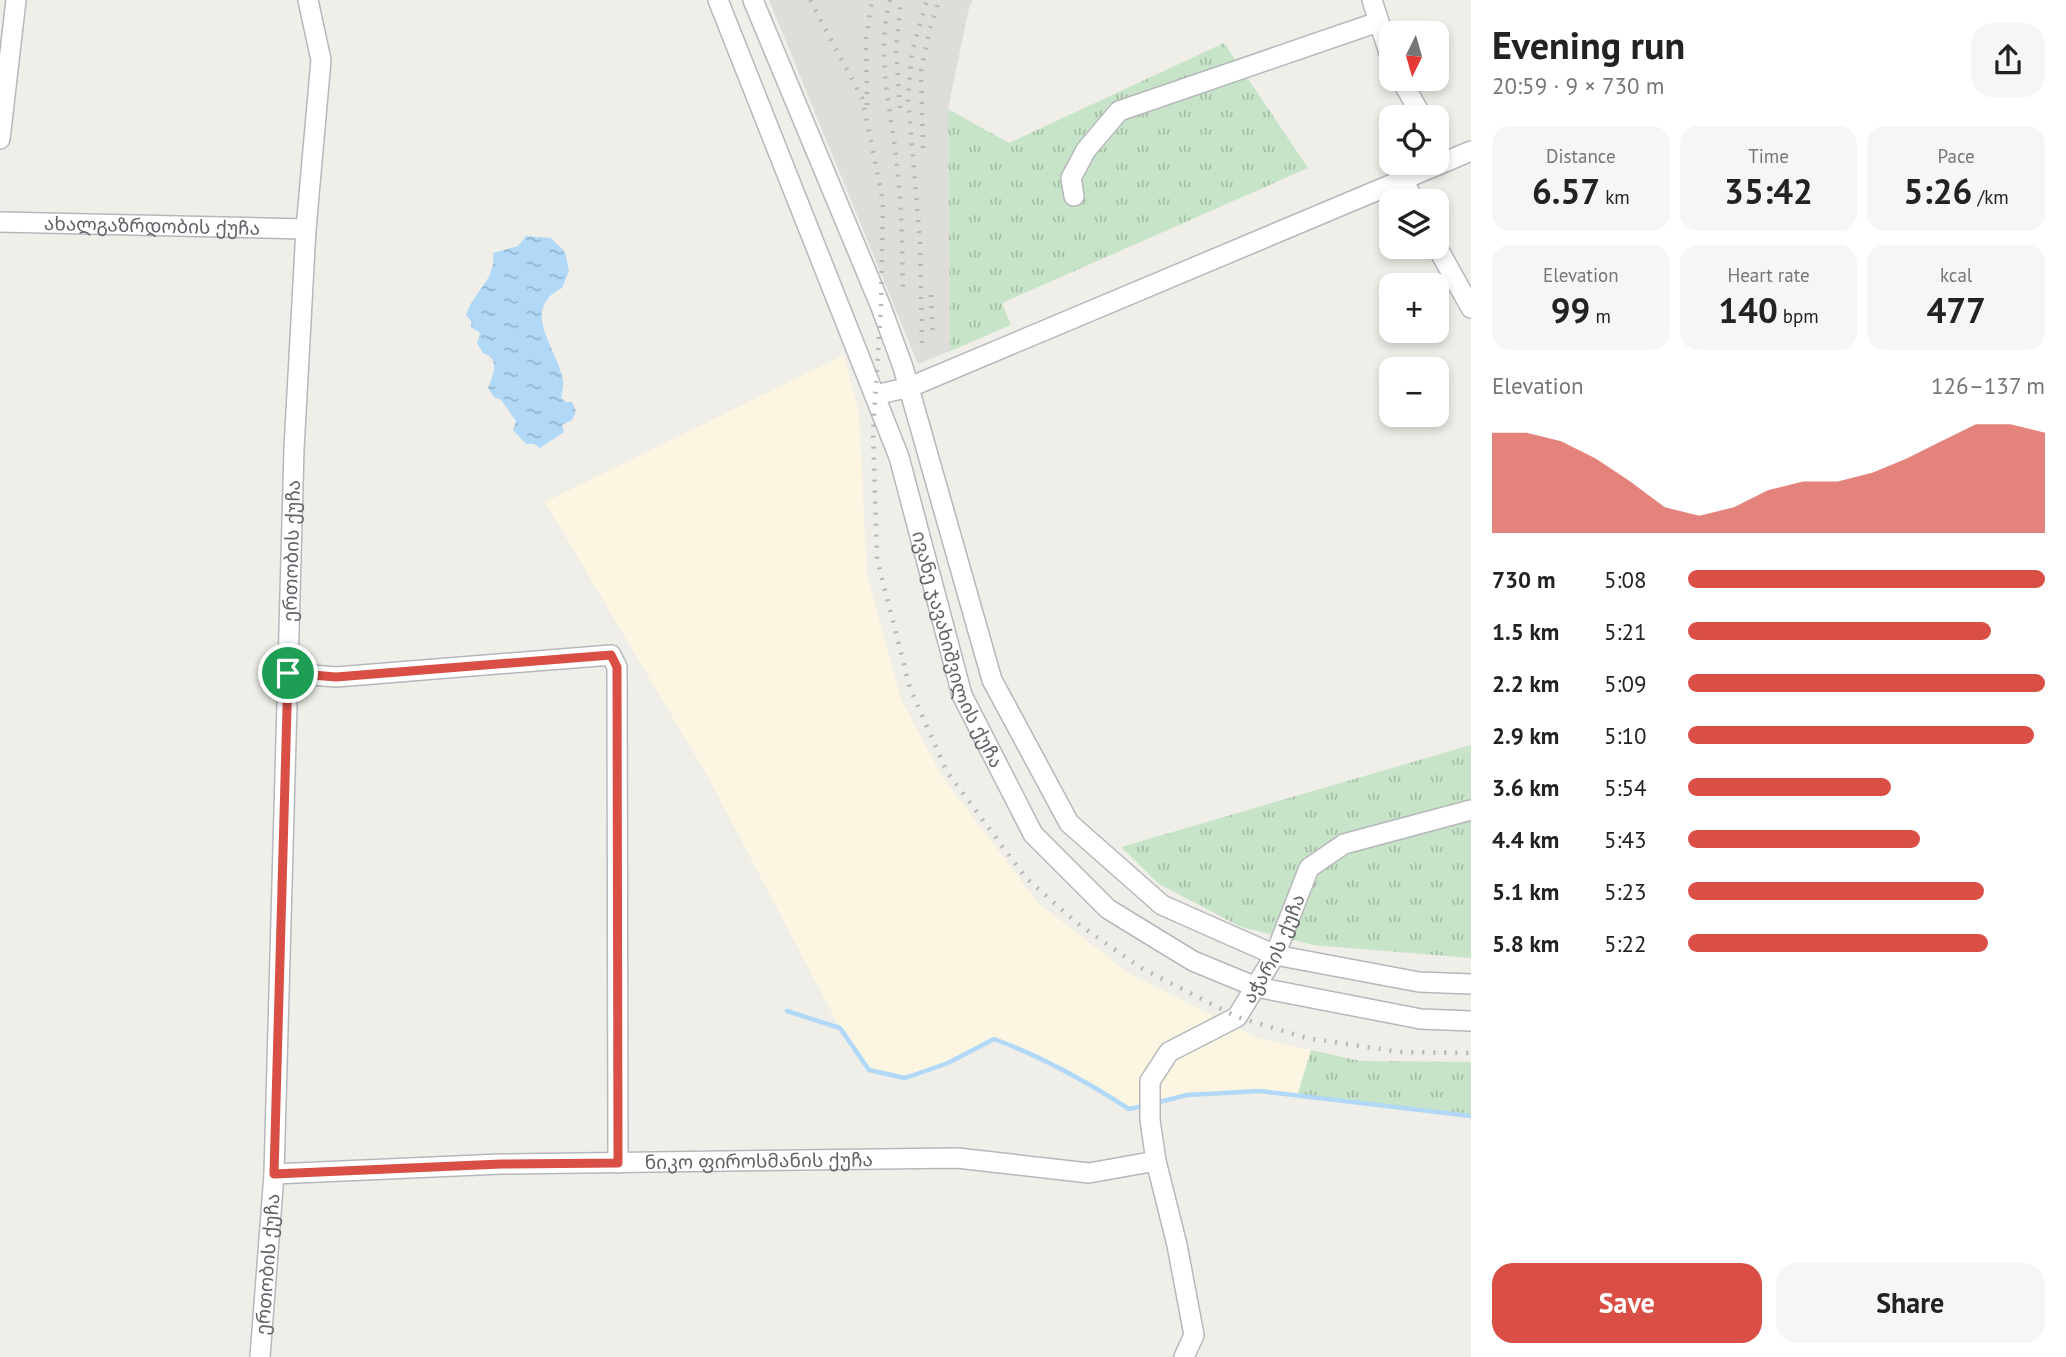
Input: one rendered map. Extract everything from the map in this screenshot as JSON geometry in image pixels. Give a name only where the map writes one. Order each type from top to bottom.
[{"type":"street","points":[[0,139],[16,0]]},
{"type":"street","name":"ერთობის ქუჩა","points":[[260,1357],[274,1174],[294,449],[306,229],[321,60],[308,0]]},
{"type":"street","name":"ივანე ჯავახიშვილის ქუჩა","points":[[718,0],[906,478],[962,695],[1033,834],[1108,909],[1193,961],[1256,987],[1421,1019],[1471,1021]]},
{"type":"street","points":[[753,0],[881,307],[910,387],[992,680],[1069,823],[1162,905],[1275,955],[1419,982],[1471,984]]},
{"type":"street","points":[[1372,0],[1379,25]]},
{"type":"street","points":[[1074,196],[1071,178],[1086,150],[1119,111],[1378,22]]},
{"type":"street","points":[[1449,153],[1471,151]]},
{"type":"street","points":[[875,395],[910,387],[1409,175]]},
{"type":"street","points":[[1403,179],[1408,189]]},
{"type":"street","name":"ახალგაზრდობის ქუჩა","points":[[0,222],[306,229]]},
{"type":"street","points":[[1444,259],[1471,308]]},
{"type":"street","points":[[288,673],[336,677],[611,655],[617,667],[618,1163]]},
{"type":"street","name":"აჭარის ქუჩა","points":[[1184,1357],[1194,1335],[1177,1245],[1156,1161],[1150,1120],[1150,1081],[1169,1052],[1237,1017],[1275,955],[1309,868],[1345,844],[1471,810]]},
{"type":"street","name":"ნიკო ფიროსმანის ქუჩა","points":[[274,1174],[501,1164],[957,1158],[1088,1173],[1156,1161]]},
{"type":"shaded area","points":[[769,0],[973,0],[969,8],[948,109],[950,351],[918,364]]},
{"type":"shaded area","points":[[844,355],[859,413],[867,575],[901,699],[941,775],[1038,903],[1130,974],[1260,1039],[1311,1050],[1297,1096],[1260,1091],[1187,1095],[1129,1109],[1076,1075],[1030,1052],[994,1039],[948,1063],[905,1078],[869,1070],[840,1028],[708,777],[545,502]]},
{"type":"green space","points":[[1224,43],[1308,168],[1002,303],[1011,325],[950,351],[948,109],[1009,143]]},
{"type":"green space","points":[[1471,745],[1471,958],[1314,945],[1241,927],[1159,884],[1121,847]]},
{"type":"green space","points":[[1311,1050],[1360,1061],[1471,1062],[1471,1116],[1297,1096]]},
{"type":"water","points":[[526,236],[551,238],[565,252],[569,271],[562,288],[549,297],[543,307],[542,319],[563,381],[561,398],[572,402],[576,411],[572,420],[562,425],[564,432],[540,448],[534,444],[526,444],[513,430],[516,421],[501,400],[494,397],[488,388],[494,363],[477,343],[480,333],[471,327],[471,321],[466,315],[488,278],[493,253],[518,246]]},
{"type":"waterway","points":[[787,1011],[840,1028],[869,1070],[905,1078],[948,1063],[994,1039],[1064,1070],[1129,1109],[1143,1106]]},
{"type":"waterway","points":[[1155,1103],[1187,1095],[1260,1091],[1471,1116]]},
{"type":"railway","points":[[810,0],[862,98],[883,201],[881,307],[873,432],[877,559],[910,688],[947,772],[1026,878],[1077,923],[1141,968],[1237,1017],[1307,1038],[1400,1052],[1471,1053]]},
{"type":"railway","points":[[867,105],[866,39],[872,0]]},
{"type":"railway","points":[[890,0],[884,62],[899,181],[903,291]]},
{"type":"railway","points":[[900,108],[896,50],[901,0]]},
{"type":"railway","points":[[922,343],[920,242],[908,98],[912,52],[927,0]]},
{"type":"railway","points":[[923,148],[921,71],[939,0]]},
{"type":"railway","points":[[931,295],[933,339]]},
{"type":"route","points":[[611,655],[617,667],[618,1163],[501,1164],[274,1174],[288,673],[336,677],[611,655]]}]
